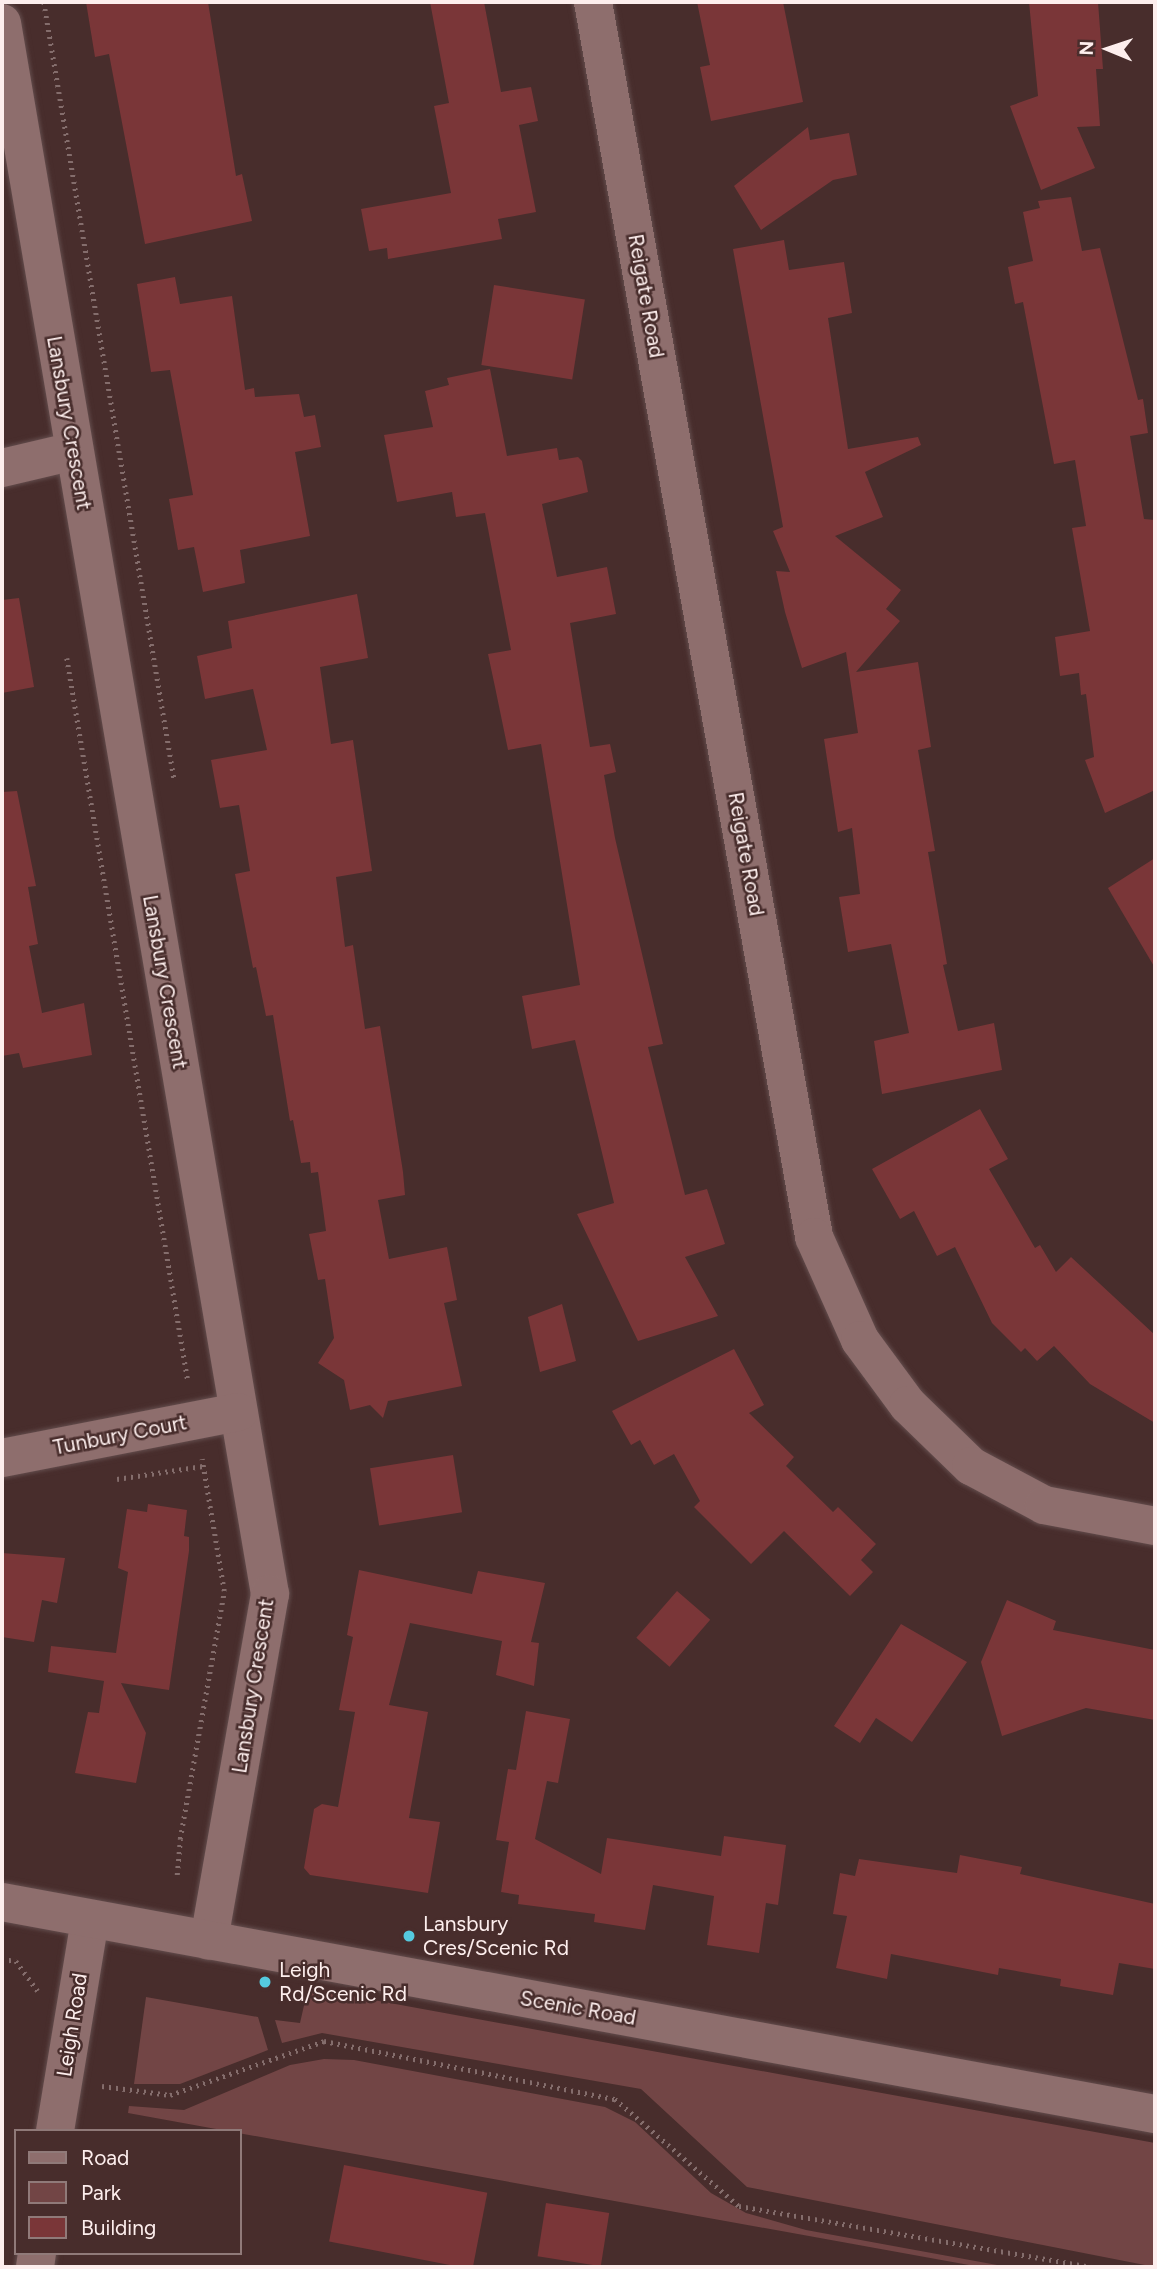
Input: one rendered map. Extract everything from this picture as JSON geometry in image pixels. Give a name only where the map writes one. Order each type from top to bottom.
[{"type":"street","name":"Reigate Road","points":[[593,2],[814,1237],[860,1340],[908,1405],[971,1466],[1044,1505],[1155,1527]]},
{"type":"street","name":"Lansbury Crescent","points":[[2,23],[270,1594],[192,1938]]},
{"type":"street","points":[[2,468],[74,451]]},
{"type":"street","name":"Tunbury Court","points":[[2,1458],[239,1412]]},
{"type":"street","name":"Scenic Road","points":[[2,1902],[1155,2114]]},
{"type":"street","name":"Leigh Road","points":[[55,2129],[90,1919]]},
{"type":"path","points":[[64,644],[224,1591],[180,1839],[192,1938]]},
{"type":"path","points":[[2,1959],[16,1961],[44,1999]]},
{"type":"path","points":[[63,2081],[170,2095],[324,2041],[615,2099],[739,2206],[1093,2267]]},
{"type":"green space","points":[[308,1988],[1155,2143],[1155,2267],[747,2187],[641,2089],[322,2033],[282,2043],[275,2020],[300,2023]]},
{"type":"green space","points":[[146,1997],[258,2017],[268,2050],[180,2084],[134,2084]]},
{"type":"green space","points":[[324,2059],[354,2060],[605,2107],[635,2122],[711,2193],[746,2213],[806,2230],[1008,2267],[980,2267],[242,2134],[242,2129],[217,2129],[128,2113],[129,2106],[184,2110],[290,2065]]},
{"type":"building","points":[[86,2],[208,2],[236,176],[242,174],[252,221],[145,244],[109,54],[95,57]]},
{"type":"building","points":[[430,2],[484,2],[501,92],[531,87],[538,121],[519,125],[536,212],[498,219],[502,239],[388,259],[387,248],[369,251],[361,209],[451,193],[434,106],[449,103]]},
{"type":"building","points":[[697,2],[783,2],[803,102],[711,121],[700,67],[710,65]]},
{"type":"building","points":[[1029,2],[1098,2],[1103,69],[1096,69],[1100,126],[1077,127],[1095,168],[1041,190],[1010,106],[1038,96]]},
{"type":"building","points":[[808,127],[810,140],[849,133],[857,175],[833,180],[761,230],[734,186]]},
{"type":"building","points":[[1071,197],[1082,251],[1100,248],[1138,400],[1143,399],[1148,433],[1130,436],[1144,519],[1155,520],[1155,790],[1105,813],[1085,760],[1094,757],[1086,694],[1081,695],[1079,673],[1060,676],[1055,637],[1090,631],[1072,528],[1086,526],[1075,460],[1054,464],[1023,302],[1015,304],[1008,267],[1033,261],[1023,212],[1040,208],[1038,201]]},
{"type":"building","points":[[784,240],[789,270],[844,262],[852,313],[828,318],[848,449],[918,437],[921,445],[865,472],[883,517],[835,536],[901,590],[886,609],[900,621],[856,672],[918,662],[931,747],[918,750],[935,851],[928,852],[947,964],[943,965],[958,1031],[994,1023],[1002,1070],[882,1094],[874,1041],[909,1033],[891,944],[848,952],[839,897],[860,894],[852,828],[838,832],[824,739],[858,733],[846,652],[802,668],[785,612],[776,571],[790,572],[773,531],[783,527],[733,249]]},
{"type":"building","points":[[175,277],[180,304],[232,296],[245,390],[254,388],[255,397],[299,394],[304,417],[315,415],[321,447],[295,452],[310,536],[240,550],[245,583],[203,592],[194,547],[178,550],[169,499],[193,495],[170,370],[151,372],[137,284]]},
{"type":"building","points":[[494,285],[585,299],[572,379],[481,365]]},
{"type":"building","points":[[490,369],[507,456],[557,448],[559,460],[578,457],[582,461],[588,492],[542,504],[557,577],[607,567],[616,614],[570,623],[590,747],[610,744],[616,772],[604,775],[615,838],[663,1044],[648,1047],[685,1195],[707,1189],[725,1244],[685,1257],[718,1316],[638,1341],[577,1214],[614,1203],[575,1040],[532,1049],[522,996],[580,985],[541,744],[508,750],[488,654],[511,650],[485,513],[456,517],[452,492],[397,502],[384,435],[433,427],[425,391],[449,385],[447,378]]},
{"type":"building","points":[[357,594],[368,658],[320,667],[331,744],[353,740],[372,871],[336,877],[345,947],[353,945],[365,1029],[380,1026],[403,1172],[405,1195],[378,1200],[389,1259],[447,1247],[457,1300],[444,1303],[462,1386],[388,1401],[383,1418],[370,1405],[350,1410],[344,1380],[318,1363],[334,1338],[325,1279],[318,1280],[309,1234],[326,1231],[318,1172],[311,1173],[310,1162],[301,1163],[293,1120],[290,1121],[273,1015],[266,1016],[256,967],[253,968],[235,874],[250,871],[239,805],[220,808],[211,760],[267,750],[253,689],[205,699],[197,656],[232,648],[228,621]]},
{"type":"building","points":[[19,598],[34,687],[2,693],[2,600]]},
{"type":"building","points":[[17,791],[36,886],[28,887],[38,944],[29,946],[42,1013],[84,1003],[92,1055],[23,1068],[19,1053],[2,1056],[2,792]]},
{"type":"building","points":[[1155,858],[1155,968],[1108,888]]},
{"type":"building","points":[[980,1109],[1008,1159],[989,1169],[1035,1248],[1040,1245],[1056,1272],[1071,1257],[1155,1335],[1155,1423],[1090,1384],[1054,1346],[1037,1361],[1025,1348],[1021,1352],[992,1323],[955,1247],[937,1256],[914,1211],[900,1219],[872,1169]]},
{"type":"building","points":[[562,1304],[576,1361],[540,1372],[528,1317]]},
{"type":"building","points":[[734,1349],[764,1405],[749,1413],[794,1457],[786,1466],[833,1512],[838,1507],[876,1544],[861,1560],[873,1572],[850,1596],[784,1531],[751,1564],[694,1507],[700,1501],[674,1454],[654,1465],[640,1440],[631,1445],[612,1411]]},
{"type":"building","points":[[453,1455],[462,1512],[379,1525],[370,1468]]},
{"type":"building","points":[[148,1504],[187,1510],[184,1536],[189,1537],[189,1551],[169,1690],[121,1683],[146,1733],[136,1783],[75,1773],[88,1712],[99,1713],[104,1681],[48,1672],[51,1646],[116,1653],[128,1572],[118,1568],[127,1509],[147,1512]]},
{"type":"building","points":[[2,1553],[65,1558],[57,1603],[42,1600],[34,1642],[2,1637]]},
{"type":"building","points":[[359,1570],[472,1594],[478,1571],[545,1583],[531,1642],[539,1643],[534,1686],[496,1675],[502,1641],[410,1623],[389,1705],[428,1712],[409,1818],[440,1822],[428,1893],[310,1875],[304,1868],[314,1809],[322,1804],[338,1807],[355,1712],[339,1710],[353,1637],[347,1635]]},
{"type":"building","points":[[677,1591],[710,1620],[670,1667],[636,1638]]},
{"type":"building","points":[[1007,1600],[1056,1621],[1053,1630],[1155,1650],[1155,1720],[1086,1708],[1002,1736],[981,1662]]},
{"type":"building","points":[[901,1624],[967,1662],[912,1742],[876,1718],[860,1743],[834,1726]]},
{"type":"building","points":[[526,1711],[570,1719],[558,1783],[547,1781],[535,1839],[601,1874],[607,1838],[721,1856],[724,1836],[786,1845],[778,1905],[766,1903],[759,1953],[707,1945],[714,1896],[653,1885],[645,1930],[594,1922],[595,1914],[518,1904],[519,1895],[501,1892],[509,1842],[496,1840],[508,1769],[516,1770]]},
{"type":"building","points":[[960,1855],[1022,1867],[1020,1874],[1155,1904],[1155,1969],[1119,1963],[1113,1995],[1060,1986],[1061,1979],[999,1968],[998,1975],[891,1954],[887,1979],[836,1968],[847,1916],[833,1914],[840,1873],[855,1876],[859,1859],[957,1873]]},
{"type":"building","points":[[344,2165],[487,2193],[473,2267],[460,2267],[329,2242]]},
{"type":"building","points":[[546,2203],[609,2213],[601,2266],[538,2256]]},
{"type":"place","name":"Lansbury Cres/Scenic Rd","points":[[409,1936]]},
{"type":"place","name":"Leigh Rd/Scenic Rd","points":[[265,1982]]}]
